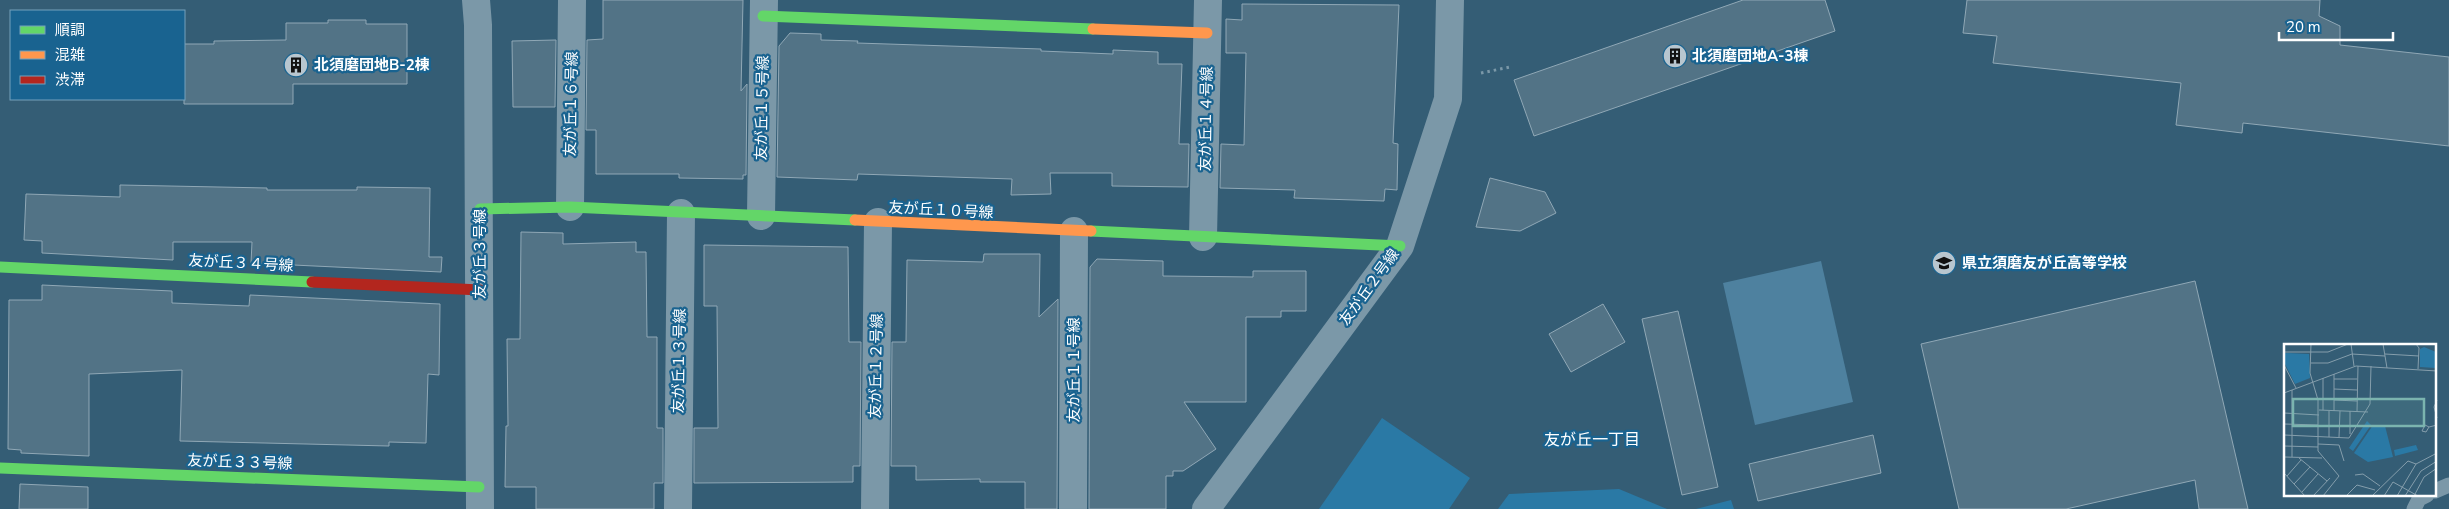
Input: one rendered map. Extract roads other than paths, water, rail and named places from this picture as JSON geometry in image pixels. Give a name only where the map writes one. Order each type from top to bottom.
[{"type":"street","name":"友が丘３号線","points":[[476,0],[478,25],[480,209],[480,498]]},
{"type":"street","name":"友が丘１６号線","points":[[570,208],[572,0]]},
{"type":"street","name":"友が丘１４号線","points":[[1203,237],[1208,0]]},
{"type":"street","name":"友が丘２号線","points":[[1206,509],[1400,246],[1448,99],[1450,0]]},
{"type":"street","points":[[764,8],[1207,33]]},
{"type":"street","name":"友が丘１５号線","points":[[761,216],[764,8]]},
{"type":"street","name":"友が丘１０号線","points":[[480,209],[570,208],[681,212],[1400,246]]},
{"type":"street","name":"友が丘１３号線","points":[[678,509],[681,212]]},
{"type":"street","name":"友が丘１２号線","points":[[874,509],[878,222]]},
{"type":"street","name":"友が丘１１号線","points":[[1073,509],[1074,231]]},
{"type":"street","name":"友が丘３４号線","points":[[0,267],[480,290]]},
{"type":"street","name":"友が丘３３号線","points":[[0,468],[480,498]]},
{"type":"lane","points":[[2436,492],[2449,485]]},
{"type":"lane","points":[[2414,509],[2419,499],[2425,496]]},
{"type":"place","name":"北須磨団地A-3棟","points":[[1675,56]]},
{"type":"place","name":"北須磨団地B-2棟","points":[[296,65]]},
{"type":"place","name":"県立須磨友が丘高等学校","points":[[1944,263]]},
{"type":"district","name":"友が丘一丁目","points":[[1592,440]]}]
